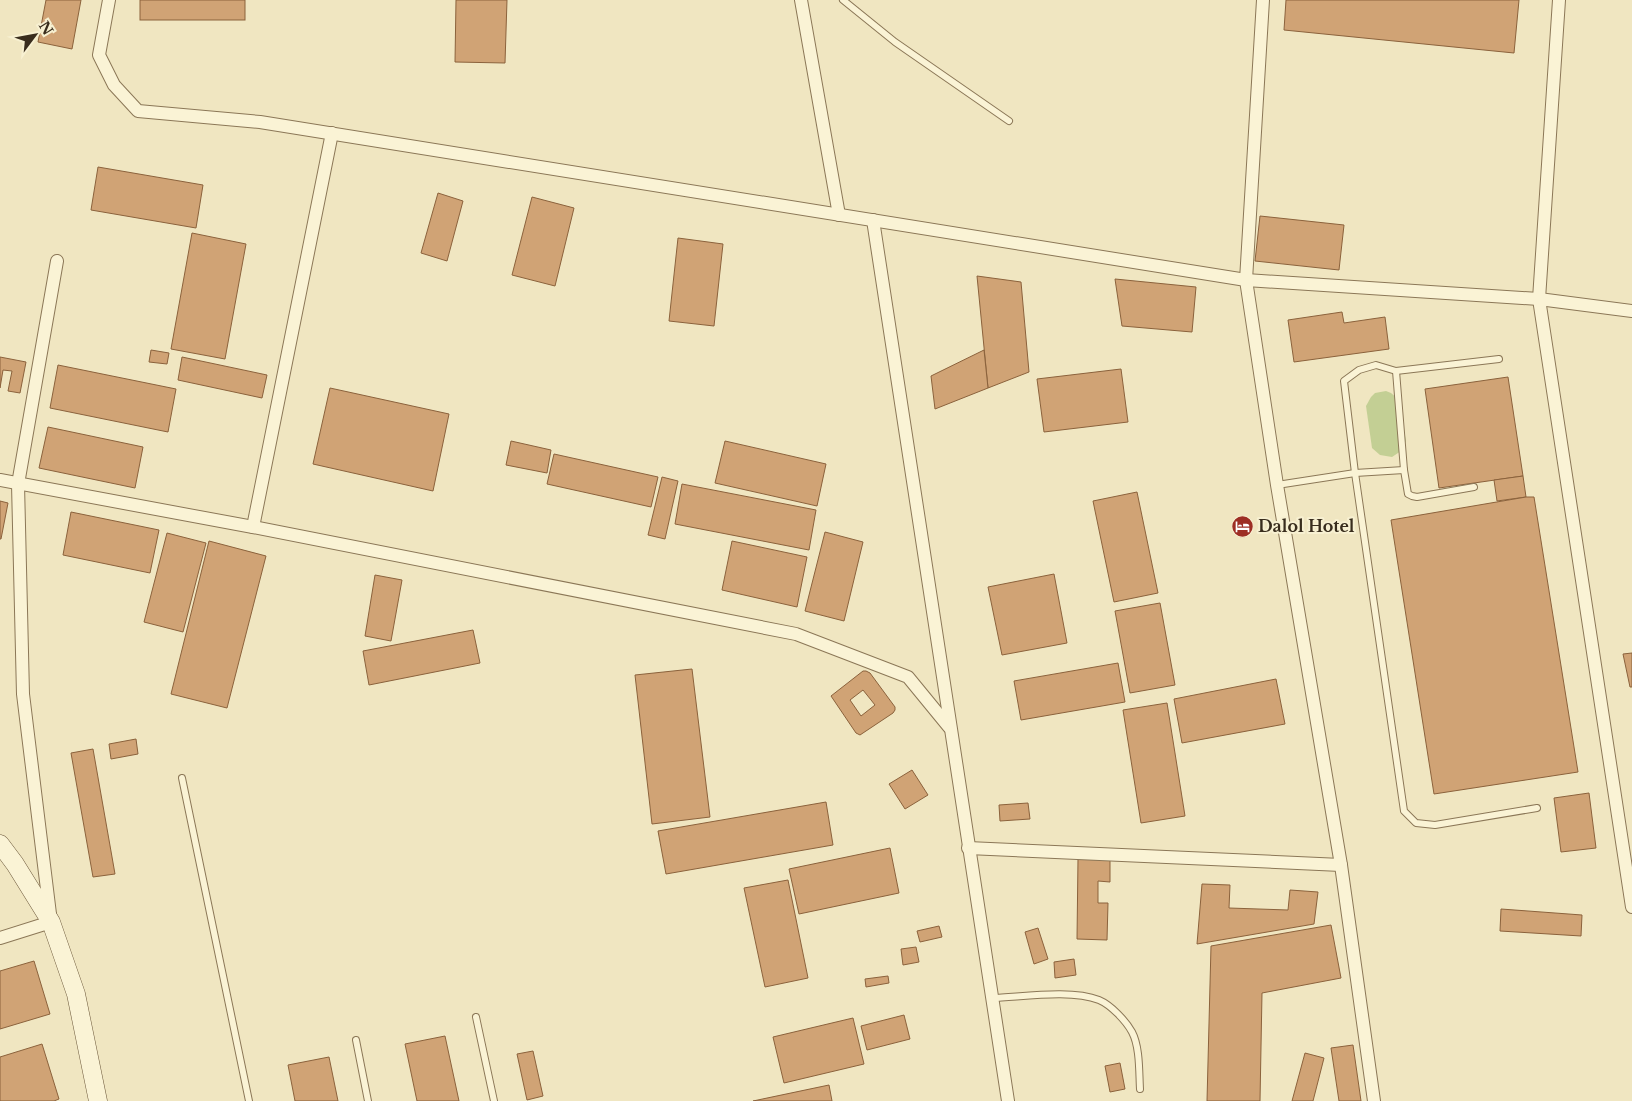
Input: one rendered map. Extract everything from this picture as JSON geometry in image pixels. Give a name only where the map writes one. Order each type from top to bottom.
[{"type":"street","points":[[109,0],[99,55],[114,85],[138,111],[260,122],[1246,280],[1539,299],[1632,311]]},
{"type":"street","points":[[801,0],[839,215]]},
{"type":"street","points":[[1263,0],[1246,280],[1276,485],[1341,865],[1374,1101]]},
{"type":"street","points":[[1559,0],[1539,299],[1632,904]]},
{"type":"street","points":[[253,527],[332,133]]},
{"type":"street","points":[[873,220],[1008,1101]]},
{"type":"street","points":[[56,261],[18,484],[23,694],[51,922],[76,994],[98,1101]]},
{"type":"street","points":[[0,480],[253,527],[796,634],[908,677],[950,727]]},
{"type":"street","points":[[0,844],[15,864],[51,922]]},
{"type":"street","points":[[968,848],[1341,865]]},
{"type":"street","points":[[0,938],[51,922]]},
{"type":"lane","points":[[843,0],[895,42],[1009,121]]},
{"type":"lane","points":[[1499,359],[1396,370],[1376,365],[1359,370],[1344,380],[1355,473],[1404,811],[1416,823],[1435,825],[1537,808]]},
{"type":"lane","points":[[1396,370],[1404,470],[1408,494],[1412,496],[1474,487]]},
{"type":"lane","points":[[1276,485],[1355,473],[1404,470]]},
{"type":"lane","points":[[182,778],[249,1101]]},
{"type":"lane","points":[[992,998],[1070,994],[1100,1001],[1117,1014],[1132,1033],[1138,1059],[1140,1089]]},
{"type":"lane","points":[[476,1017],[494,1101]]},
{"type":"lane","points":[[356,1040],[368,1101]]},
{"type":"green space","points":[[1386,391],[1399,400],[1406,441],[1401,451],[1392,457],[1380,455],[1372,448],[1366,406],[1375,393]]},
{"type":"building","points":[[46,0],[81,0],[72,49],[38,42]]},
{"type":"building","points":[[140,0],[245,0],[245,20],[140,20]]},
{"type":"building","points":[[456,0],[507,0],[505,63],[455,62]]},
{"type":"building","points":[[1286,0],[1519,0],[1514,53],[1284,30]]},
{"type":"building","points":[[98,167],[203,185],[196,228],[91,210]]},
{"type":"building","points":[[438,193],[463,201],[447,261],[421,253]]},
{"type":"building","points":[[532,197],[574,208],[555,286],[512,275]]},
{"type":"building","points":[[1260,216],[1344,225],[1339,270],[1255,261]]},
{"type":"building","points":[[192,233],[246,244],[225,359],[171,349]]},
{"type":"building","points":[[678,238],[723,244],[714,326],[669,321]]},
{"type":"building","points":[[977,276],[1021,282],[1029,372],[988,388]]},
{"type":"building","points":[[1115,279],[1196,287],[1192,332],[1122,326]]},
{"type":"building","points":[[1342,312],[1344,323],[1385,317],[1389,349],[1294,362],[1288,320]]},
{"type":"building","points":[[151,350],[169,353],[167,364],[149,362]]},
{"type":"building","points":[[984,350],[988,388],[935,409],[931,376]]},
{"type":"building","points":[[0,357],[26,362],[20,393],[8,391],[12,371],[3,370],[0,388]]},
{"type":"building","points":[[182,357],[267,375],[262,398],[178,380]]},
{"type":"building","points":[[58,365],[176,389],[168,432],[50,408]]},
{"type":"building","points":[[1121,369],[1128,422],[1044,432],[1037,379]]},
{"type":"building","points":[[1508,377],[1523,476],[1439,488],[1425,389]]},
{"type":"building","points":[[330,388],[449,414],[433,491],[313,464]]},
{"type":"building","points":[[48,427],[143,447],[135,488],[39,468]]},
{"type":"building","points":[[511,441],[551,450],[547,473],[506,465]]},
{"type":"building","points":[[725,441],[826,464],[817,506],[715,483]]},
{"type":"building","points":[[554,454],[658,477],[651,507],[547,484]]},
{"type":"building","points":[[1523,476],[1526,497],[1497,501],[1494,480]]},
{"type":"building","points":[[662,477],[678,481],[665,539],[648,535]]},
{"type":"building","points":[[682,484],[816,510],[809,550],[675,524]]},
{"type":"building","points":[[1137,492],[1158,593],[1114,602],[1093,501]]},
{"type":"building","points":[[1534,497],[1578,772],[1434,794],[1391,520]]},
{"type":"building","points":[[0,501],[8,503],[1,539],[0,539]]},
{"type":"building","points":[[71,512],[159,530],[150,573],[63,555]]},
{"type":"building","points":[[825,532],[863,542],[844,621],[805,611]]},
{"type":"building","points":[[167,533],[206,543],[183,632],[144,622]]},
{"type":"building","points":[[209,541],[266,556],[227,708],[171,694]]},
{"type":"building","points":[[732,541],[807,557],[797,607],[722,590]]},
{"type":"building","points":[[1054,574],[1067,643],[1002,655],[988,587]]},
{"type":"building","points":[[375,575],[402,580],[391,641],[365,636]]},
{"type":"building","points":[[1160,603],[1175,685],[1130,693],[1115,611]]},
{"type":"building","points":[[473,630],[480,663],[369,685],[363,651]]},
{"type":"building","points":[[1632,653],[1632,687],[1630,687],[1623,654]]},
{"type":"building","points":[[1118,663],[1125,702],[1021,720],[1014,681]]},
{"type":"building","points":[[692,669],[710,817],[652,824],[635,675]]},
{"type":"building","points":[[863,671],[866,671],[870,673],[895,707],[895,710],[860,735],[856,733],[831,696]],"holes":[[[863,690],[875,705],[861,716],[850,700]]]},
{"type":"building","points":[[1276,679],[1285,724],[1182,743],[1174,699]]},
{"type":"building","points":[[1167,703],[1185,816],[1141,823],[1123,710]]},
{"type":"building","points":[[136,739],[138,754],[111,759],[109,744]]},
{"type":"building","points":[[93,749],[115,874],[93,877],[71,753]]},
{"type":"building","points":[[912,770],[928,795],[905,809],[889,784]]},
{"type":"building","points":[[1589,793],[1596,848],[1561,852],[1554,798]]},
{"type":"building","points":[[826,802],[833,845],[666,874],[658,831]]},
{"type":"building","points":[[1028,803],[1030,819],[1000,821],[999,805]]},
{"type":"building","points":[[890,848],[899,893],[799,914],[789,869]]},
{"type":"building","points":[[1078,859],[1110,859],[1110,882],[1098,881],[1098,903],[1108,903],[1107,940],[1077,939]]},
{"type":"building","points":[[788,880],[808,978],[765,987],[744,888]]},
{"type":"building","points":[[1202,884],[1230,885],[1229,908],[1288,910],[1290,890],[1318,892],[1314,924],[1197,944]]},
{"type":"building","points":[[1501,909],[1582,915],[1581,936],[1500,931]]},
{"type":"building","points":[[1331,925],[1341,978],[1262,993],[1260,1101],[1207,1101],[1211,946]]},
{"type":"building","points":[[939,926],[942,937],[920,942],[917,931]]},
{"type":"building","points":[[1038,928],[1048,959],[1034,964],[1025,932]]},
{"type":"building","points":[[916,947],[919,962],[903,965],[901,949]]},
{"type":"building","points":[[1074,959],[1076,975],[1055,978],[1054,962]]},
{"type":"building","points":[[34,961],[50,1014],[0,1029],[0,971]]},
{"type":"building","points":[[888,976],[889,983],[866,987],[865,979]]},
{"type":"building","points":[[904,1015],[910,1039],[867,1050],[861,1026]]},
{"type":"building","points":[[853,1018],[864,1064],[784,1083],[773,1037]]},
{"type":"building","points":[[445,1036],[459,1101],[417,1101],[405,1044]]},
{"type":"building","points":[[42,1044],[59,1099],[54,1101],[0,1101],[0,1057]]},
{"type":"building","points":[[1353,1045],[1361,1101],[1339,1101],[1331,1048]]},
{"type":"building","points":[[533,1051],[543,1096],[527,1100],[517,1054]]},
{"type":"building","points":[[1305,1053],[1324,1058],[1313,1101],[1292,1101]]},
{"type":"building","points":[[329,1057],[338,1101],[295,1101],[288,1065]]},
{"type":"building","points":[[1120,1063],[1125,1089],[1110,1092],[1105,1066]]},
{"type":"building","points":[[829,1085],[832,1101],[753,1101]]},
{"type":"place","name":"Dalol Hotel","points":[[1242,526]]}]
